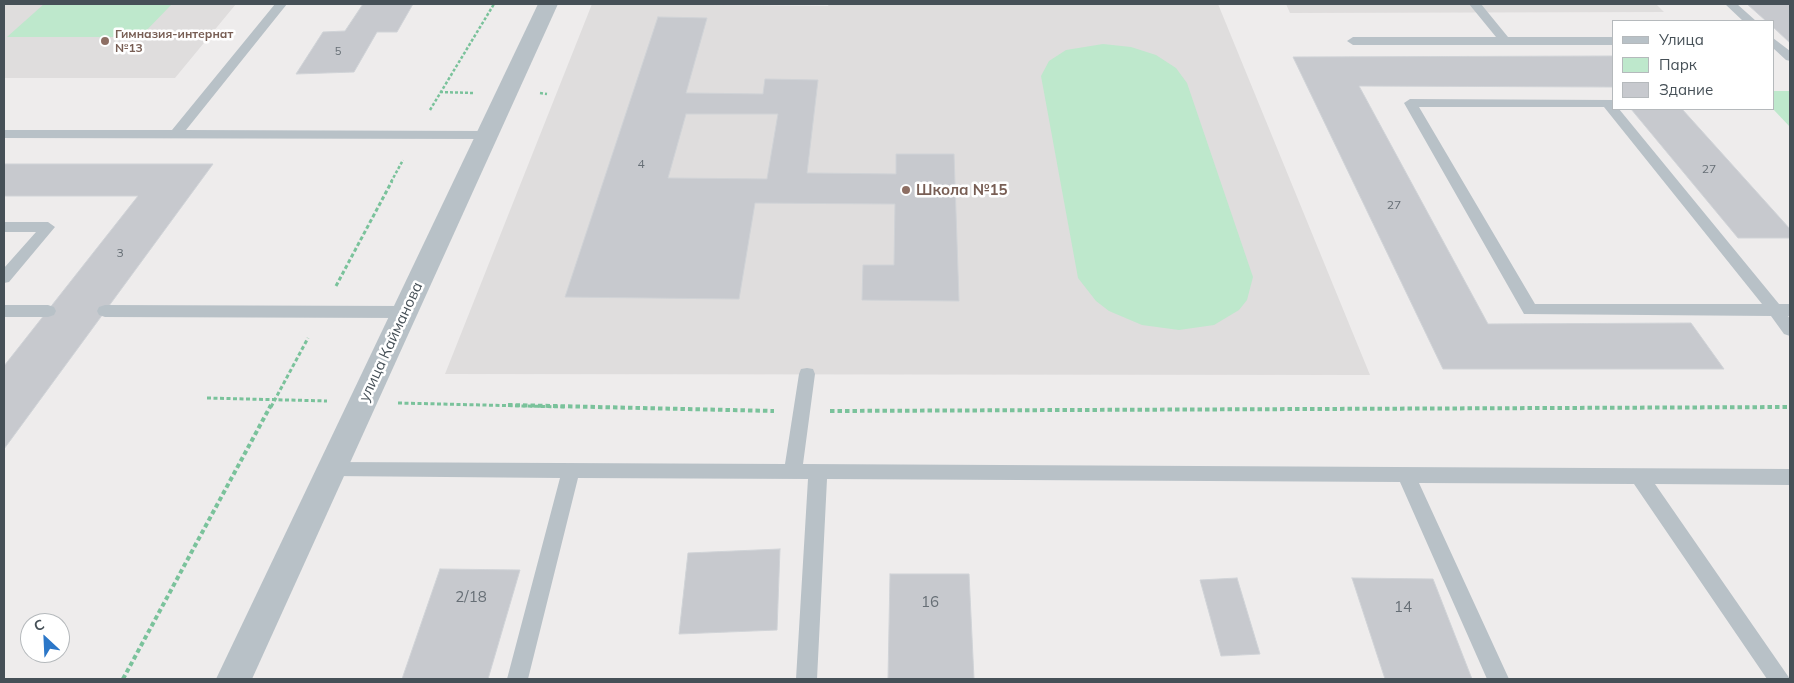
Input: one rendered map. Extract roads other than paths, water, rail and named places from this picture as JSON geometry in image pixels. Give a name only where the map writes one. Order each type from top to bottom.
[{"type":"street","name":"улица Кайманова","points":[[234,679],[548,4]]},
{"type":"lane","points":[[177,133],[281,4]]},
{"type":"lane","points":[[1475,4],[1505,41]]},
{"type":"lane","points":[[1731,4],[1749,20]]},
{"type":"lane","points":[[1353,42],[1612,41]]},
{"type":"lane","points":[[1774,43],[1790,57]]},
{"type":"lane","points":[[1612,108],[1608,103],[1410,103],[1530,310],[1782,310]]},
{"type":"lane","points":[[1614,110],[1782,310],[1790,330]]},
{"type":"lane","points":[[4,134],[487,135]]},
{"type":"lane","points":[[4,227],[48,227],[4,278]]},
{"type":"lane","points":[[4,310],[48,311]]},
{"type":"lane","points":[[105,311],[405,312]]},
{"type":"lane","points":[[793,471],[807,374]]},
{"type":"lane","points":[[332,469],[1790,477]]},
{"type":"lane","points":[[517,679],[571,471]]},
{"type":"lane","points":[[806,679],[818,472]]},
{"type":"lane","points":[[1406,475],[1498,679]]},
{"type":"lane","points":[[1639,476],[1779,679]]},
{"type":"place","name":"Гимназия-интернат №13","points":[[105,41]]},
{"type":"place","name":"Школа №15","points":[[906,190]]}]
